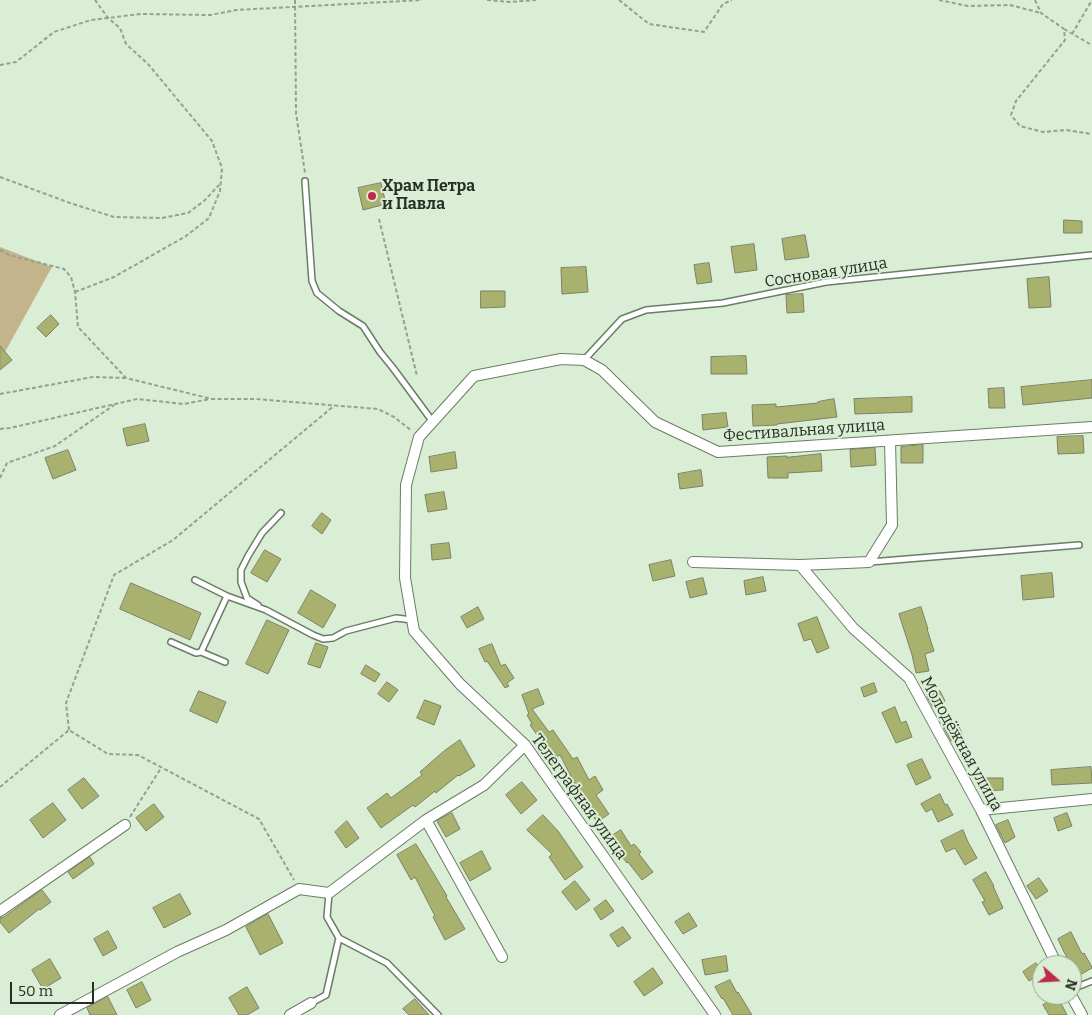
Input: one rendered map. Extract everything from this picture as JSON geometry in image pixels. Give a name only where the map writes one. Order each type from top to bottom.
[{"type":"street","points":[[420,438],[474,376],[561,360],[584,360]]},
{"type":"street","name":"Фестивальная улица","points":[[584,360],[602,370],[655,422],[718,452],[1092,427]]},
{"type":"street","name":"Телеграфная улица","points":[[420,438],[406,484],[405,578],[414,631],[460,684],[526,745],[715,1015]]},
{"type":"street","points":[[693,562],[800,565],[869,562],[892,525],[890,441]]},
{"type":"street","name":"Молодёжная улица","points":[[800,565],[853,628],[909,678],[981,810],[1052,955]]},
{"type":"street","points":[[60,1015],[177,952],[226,930],[299,889],[329,893],[426,820],[484,785],[526,745]]},
{"type":"street","points":[[981,810],[1092,799]]},
{"type":"street","points":[[426,820],[502,957]]},
{"type":"street","points":[[0,911],[125,825]]},
{"type":"street","points":[[290,1015],[311,1003]]},
{"type":"lane","points":[[306,181],[312,281],[317,293],[339,312],[363,326],[380,352],[433,422]]},
{"type":"lane","name":"Сосновая улица","points":[[584,360],[622,319],[646,310],[723,303],[826,282],[1092,255]]},
{"type":"lane","points":[[281,513],[262,533],[241,570],[241,582],[247,598],[266,610],[323,639],[333,638],[346,631],[396,618],[412,620]]},
{"type":"lane","points":[[869,562],[1079,545]]},
{"type":"lane","points":[[195,580],[227,596],[266,610]]},
{"type":"lane","points":[[201,652],[227,596]]},
{"type":"lane","points":[[171,642],[196,653],[201,652],[225,662]]},
{"type":"lane","points":[[329,893],[327,917],[339,938],[387,963],[438,1015]]},
{"type":"lane","points":[[311,1003],[326,995],[339,938]]},
{"type":"path","points":[[74,292],[114,277],[186,236],[208,218],[220,191],[221,184],[222,168],[212,141],[148,64],[126,44],[120,28],[108,18],[95,0]]},
{"type":"path","points":[[295,0],[296,113],[306,181]]},
{"type":"path","points":[[0,65],[16,62],[54,32],[91,20],[141,14],[210,15],[236,10],[422,0]]},
{"type":"path","points":[[487,0],[510,2],[536,0]]},
{"type":"path","points":[[619,0],[649,24],[704,32],[723,4],[732,0]]},
{"type":"path","points":[[939,0],[968,6],[1010,4],[1042,13],[1072,34],[1092,44]]},
{"type":"path","points":[[1035,0],[1042,13]]},
{"type":"path","points":[[1072,34],[1092,0]]},
{"type":"path","points":[[1064,29],[1066,40],[1016,101],[1011,115],[1020,126],[1043,132],[1066,130],[1092,134]]},
{"type":"path","points":[[0,177],[114,217],[162,218],[188,214],[221,184]]},
{"type":"path","points":[[379,220],[417,376]]},
{"type":"path","points":[[0,250],[10,255],[64,269],[71,277],[78,327],[126,378]]},
{"type":"path","points":[[0,394],[93,377],[126,378],[212,399]]},
{"type":"path","points":[[0,429],[138,399],[184,404],[212,399],[256,399],[378,409],[394,417],[420,438]]},
{"type":"path","points":[[0,478],[7,463],[55,446],[116,404]]},
{"type":"path","points":[[69,730],[66,703],[114,575],[173,540],[335,405]]},
{"type":"path","points":[[69,730],[108,754],[138,755],[259,819],[299,889]]},
{"type":"path","points":[[0,787],[69,730]]},
{"type":"path","points":[[125,825],[162,767]]},
{"type":"shaded area","points":[[0,247],[52,267],[0,361]]},
{"type":"building","name":"Храм Петра и Павла","points":[[381,183],[386,204],[363,210],[358,188]]},
{"type":"building","points":[[1064,220],[1082,221],[1082,233],[1064,233]]},
{"type":"building","points":[[805,235],[809,257],[785,260],[782,239]]},
{"type":"building","points":[[754,244],[757,270],[735,273],[731,247]]},
{"type":"building","points":[[709,263],[712,282],[697,284],[694,265]]},
{"type":"building","points":[[586,267],[588,292],[562,294],[561,268]]},
{"type":"building","points":[[1049,277],[1051,307],[1029,308],[1027,279]]},
{"type":"building","points":[[481,291],[505,291],[505,307],[481,308]]},
{"type":"building","points":[[803,294],[804,312],[787,313],[786,295]]},
{"type":"building","points":[[51,315],[59,324],[46,337],[37,328]]},
{"type":"building","points":[[0,346],[12,360],[0,370]]},
{"type":"building","points":[[746,356],[747,374],[711,374],[711,357]]},
{"type":"building","points":[[1092,380],[1092,398],[1023,405],[1021,387]]},
{"type":"building","points":[[1004,388],[1005,408],[989,408],[988,389]]},
{"type":"building","points":[[912,397],[912,412],[855,414],[854,399]]},
{"type":"building","points":[[834,399],[837,417],[777,425],[753,426],[752,405],[776,404],[776,407],[818,403]]},
{"type":"building","points":[[726,413],[728,427],[703,430],[702,415]]},
{"type":"building","points":[[145,424],[149,441],[127,446],[123,429]]},
{"type":"building","points":[[1083,436],[1084,453],[1058,454],[1057,437]]},
{"type":"building","points":[[923,445],[923,463],[901,463],[901,447]]},
{"type":"building","points":[[875,448],[876,465],[851,467],[850,450]]},
{"type":"building","points":[[68,450],[76,470],[53,479],[45,458]]},
{"type":"building","points":[[455,452],[457,468],[431,472],[429,457]]},
{"type":"building","points":[[821,454],[822,471],[788,473],[788,478],[768,478],[767,457]]},
{"type":"building","points":[[701,470],[703,486],[680,489],[678,474]]},
{"type":"building","points":[[444,492],[447,509],[428,512],[425,495]]},
{"type":"building","points":[[322,513],[331,520],[322,534],[312,526]]},
{"type":"building","points":[[449,543],[451,558],[432,560],[431,545]]},
{"type":"building","points":[[265,550],[281,559],[267,582],[251,573]]},
{"type":"building","points":[[671,560],[675,576],[653,581],[649,565]]},
{"type":"building","points":[[1052,573],[1054,597],[1023,600],[1021,576]]},
{"type":"building","points":[[763,577],[766,591],[746,595],[744,581]]},
{"type":"building","points":[[703,578],[707,594],[690,598],[686,582]]},
{"type":"building","points":[[131,583],[201,613],[190,640],[120,609]]},
{"type":"building","points":[[311,590],[336,605],[323,628],[298,613]]},
{"type":"building","points":[[478,607],[484,619],[467,628],[461,617]]},
{"type":"building","points":[[921,607],[934,651],[925,654],[929,671],[916,673],[899,614]]},
{"type":"building","points":[[817,617],[829,648],[817,653],[811,639],[804,641],[798,624]]},
{"type":"building","points":[[267,620],[289,630],[268,674],[246,664]]},
{"type":"building","points":[[316,643],[328,647],[320,668],[308,664]]},
{"type":"building","points":[[492,644],[501,666],[505,664],[514,678],[507,683],[509,686],[505,688],[487,661],[485,662],[479,649]]},
{"type":"building","points":[[366,665],[380,674],[375,682],[361,674]]},
{"type":"building","points":[[387,682],[398,690],[389,702],[378,694]]},
{"type":"building","points":[[874,683],[877,692],[864,697],[861,688]]},
{"type":"building","points":[[538,689],[544,704],[532,709],[549,732],[553,730],[573,759],[577,757],[589,780],[595,776],[603,790],[596,795],[609,814],[597,822],[575,789],[577,788],[560,755],[556,757],[540,733],[537,735],[530,725],[532,724],[527,715],[529,714],[522,695]]},
{"type":"building","points":[[199,691],[226,702],[217,723],[190,711]]},
{"type":"building","points":[[940,691],[945,701],[933,707],[927,697]]},
{"type":"building","points":[[425,700],[441,706],[434,725],[417,718]]},
{"type":"building","points":[[895,707],[901,723],[906,721],[912,737],[896,743],[882,713]]},
{"type":"building","points":[[957,721],[963,737],[951,741],[943,726]]},
{"type":"building","points":[[460,740],[475,766],[458,775],[436,793],[435,791],[415,807],[413,805],[381,828],[367,808],[387,793],[391,798],[422,775],[420,772]]},
{"type":"building","points":[[922,759],[931,778],[916,785],[907,765]]},
{"type":"building","points":[[1091,767],[1092,783],[1052,785],[1051,770]]},
{"type":"building","points":[[84,778],[99,796],[82,809],[68,790]]},
{"type":"building","points":[[982,778],[1003,778],[1003,790],[981,791]]},
{"type":"building","points":[[522,782],[537,800],[521,814],[506,795]]},
{"type":"building","points":[[940,794],[945,805],[947,804],[953,815],[938,822],[932,809],[926,812],[921,804]]},
{"type":"building","points":[[53,803],[66,820],[43,838],[30,820]]},
{"type":"building","points":[[154,804],[164,817],[146,831],[136,818]]},
{"type":"building","points":[[452,813],[460,829],[446,837],[437,821]]},
{"type":"building","points":[[1067,813],[1072,826],[1058,831],[1054,818]]},
{"type":"building","points":[[543,815],[558,831],[583,867],[565,880],[549,857],[552,854],[527,830]]},
{"type":"building","points":[[1008,820],[1015,837],[1005,843],[996,825]]},
{"type":"building","points":[[347,821],[359,838],[346,848],[335,832]]},
{"type":"building","points":[[621,830],[631,846],[634,844],[641,852],[639,854],[653,872],[642,880],[628,862],[617,851],[615,852],[607,839]]},
{"type":"building","points":[[963,830],[977,858],[965,865],[955,848],[946,852],[941,841]]},
{"type":"building","points":[[416,844],[465,929],[445,940],[415,877],[411,880],[397,855]]},
{"type":"building","points":[[482,851],[491,869],[470,881],[460,863]]},
{"type":"building","points":[[90,857],[94,864],[73,879],[68,872]]},
{"type":"building","points":[[986,872],[1003,908],[989,915],[982,902],[985,901],[973,880]]},
{"type":"building","points":[[1039,878],[1048,891],[1036,899],[1027,886]]},
{"type":"building","points":[[575,881],[590,900],[576,910],[562,892]]},
{"type":"building","points":[[42,890],[51,902],[9,933],[0,922],[0,918]]},
{"type":"building","points":[[180,894],[191,914],[164,928],[153,908]]},
{"type":"building","points":[[606,900],[614,911],[601,920],[594,909]]},
{"type":"building","points":[[689,913],[697,926],[683,934],[675,922]]},
{"type":"building","points":[[268,914],[283,943],[260,955],[246,927]]},
{"type":"building","points":[[623,927],[631,938],[618,947],[610,935]]},
{"type":"building","points":[[108,931],[117,948],[103,956],[94,939]]},
{"type":"building","points":[[1071,932],[1082,954],[1084,953],[1092,968],[1082,974],[1082,955],[1066,955],[1058,939]]},
{"type":"building","points":[[726,956],[728,971],[705,975],[702,960]]},
{"type":"building","points":[[50,959],[61,978],[43,989],[32,970]]},
{"type":"building","points":[[1032,966],[1032,979],[1029,981],[1023,972]]},
{"type":"building","points":[[653,968],[663,983],[644,996],[634,982]]},
{"type":"building","points":[[730,980],[752,1015],[733,1015],[722,999],[715,987]]},
{"type":"building","points":[[142,982],[151,1000],[136,1008],[127,990]]},
{"type":"building","points":[[247,987],[259,1008],[247,1015],[239,1015],[229,998]]},
{"type":"building","points":[[108,997],[117,1015],[90,1015],[87,1008]]},
{"type":"building","points":[[415,999],[429,1015],[409,1015],[403,1009]]},
{"type":"building","points":[[1043,1005],[1061,1005],[1067,1015],[1049,1015]]},
{"type":"place","name":"Храм Петра и Павла","points":[[372,196]]}]
